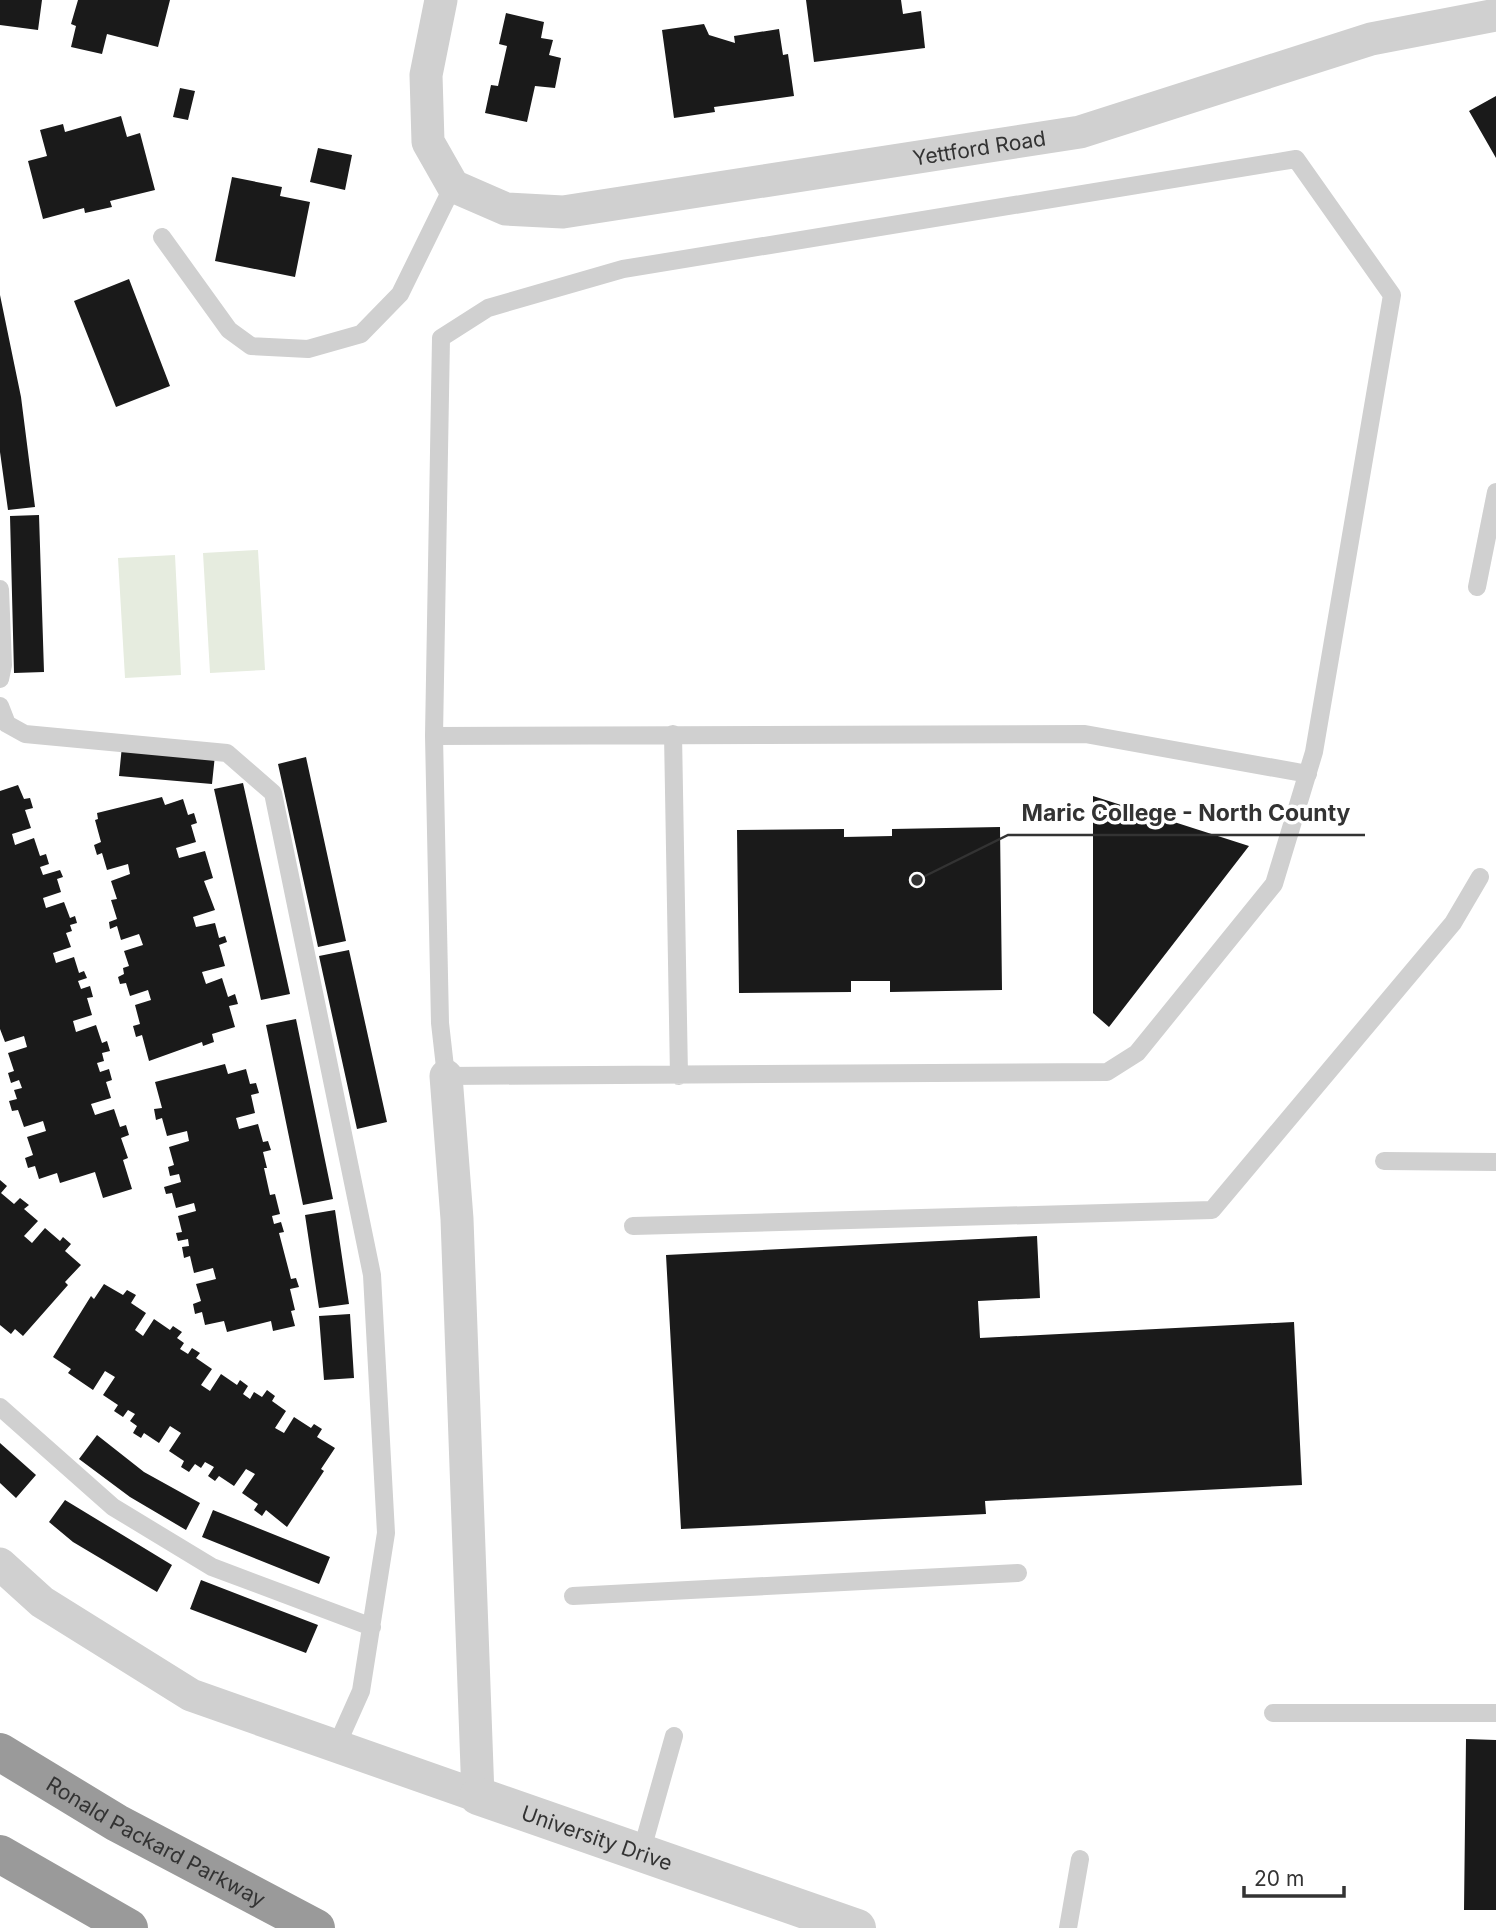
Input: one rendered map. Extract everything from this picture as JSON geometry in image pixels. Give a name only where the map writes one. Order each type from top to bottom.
[{"type":"highway","name":"Ronald Packard Parkway","points":[[0,1752],[117,1823],[316,1928]]},
{"type":"highway","points":[[0,1854],[129,1928]]},
{"type":"street","points":[[441,0],[426,75],[428,142],[453,186]]},
{"type":"street","name":"Yettford Road","points":[[453,186],[506,209],[563,212],[1080,132],[1371,39],[1496,15]]},
{"type":"street","points":[[446,1076],[457,1219],[478,1796]]},
{"type":"street","name":"University Drive","points":[[0,1564],[42,1602],[191,1695],[857,1928]]},
{"type":"lane","points":[[1296,159],[1392,295],[1314,752],[1274,884],[1137,1053],[1107,1072],[446,1076],[440,1023],[434,736],[441,338],[488,308],[623,269],[1296,159]]},
{"type":"lane","points":[[163,237],[229,330],[251,346],[308,349],[361,334],[400,294],[453,186]]},
{"type":"lane","points":[[1477,587],[1496,492]]},
{"type":"lane","points":[[0,589],[3,665],[0,679]]},
{"type":"lane","points":[[0,706],[7,724],[24,734],[227,753],[273,793],[372,1275],[386,1533],[361,1691],[336,1747]]},
{"type":"lane","points":[[673,734],[679,1076]]},
{"type":"lane","points":[[434,736],[1084,734],[1308,775]]},
{"type":"lane","points":[[633,1226],[1212,1210],[1453,923],[1480,877]]},
{"type":"lane","points":[[1384,1161],[1496,1161]]},
{"type":"lane","points":[[0,1407],[113,1507],[212,1567],[372,1627]]},
{"type":"lane","points":[[573,1596],[1018,1573]]},
{"type":"lane","points":[[1273,1713],[1496,1713]]},
{"type":"lane","points":[[641,1853],[674,1736]]},
{"type":"lane","points":[[1068,1928],[1080,1859]]},
{"type":"shaded area","points":[[258,550],[265,670],[210,673],[203,553]]},
{"type":"shaded area","points":[[175,555],[181,675],[125,678],[118,558]]},
{"type":"building","points":[[0,0],[42,0],[38,30],[0,25]]},
{"type":"building","points":[[78,0],[170,0],[158,47],[107,34],[102,54],[71,47],[76,26],[71,24]]},
{"type":"building","points":[[806,0],[901,0],[903,14],[921,11],[925,48],[814,62]]},
{"type":"building","points":[[506,13],[544,22],[541,38],[553,40],[549,55],[561,58],[555,88],[535,86],[527,122],[485,113],[491,85],[498,86],[507,46],[499,44]]},
{"type":"building","points":[[704,24],[709,35],[735,43],[734,36],[779,29],[783,55],[788,54],[794,96],[714,107],[715,112],[674,118],[662,30]]},
{"type":"building","points":[[180,88],[195,91],[188,120],[173,117]]},
{"type":"building","points":[[1496,96],[1496,158],[1469,111]]},
{"type":"building","points":[[121,116],[127,137],[140,133],[155,190],[110,201],[112,207],[85,213],[84,208],[43,219],[28,161],[47,156],[40,130],[63,124],[65,132]]},
{"type":"building","points":[[318,148],[352,155],[345,190],[310,182]]},
{"type":"building","points":[[232,177],[282,187],[280,196],[310,202],[295,277],[215,261]]},
{"type":"building","points":[[129,279],[170,386],[116,407],[74,301]]},
{"type":"building","points":[[0,295],[21,397],[35,507],[8,510],[0,452]]},
{"type":"building","points":[[39,515],[44,672],[14,673],[10,516]]},
{"type":"building","points":[[122,746],[215,755],[212,784],[119,776]]},
{"type":"building","points":[[306,757],[346,941],[318,947],[278,764]]},
{"type":"building","points":[[243,783],[290,994],[261,1000],[214,789]]},
{"type":"building","points":[[18,785],[24,799],[30,798],[33,808],[25,810],[31,828],[12,834],[15,845],[34,838],[40,856],[46,854],[49,864],[40,867],[43,875],[60,870],[63,877],[57,879],[61,892],[43,898],[46,908],[64,902],[70,918],[75,916],[77,923],[70,925],[72,931],[66,933],[71,947],[53,953],[56,963],[74,957],[79,973],[84,971],[87,978],[78,981],[81,989],[90,986],[93,997],[87,998],[92,1015],[73,1021],[76,1032],[96,1025],[102,1043],[107,1041],[110,1051],[102,1053],[104,1061],[97,1063],[100,1072],[109,1069],[112,1080],[106,1082],[111,1098],[91,1104],[95,1115],[114,1109],[120,1127],[126,1125],[129,1135],[121,1138],[128,1158],[123,1160],[132,1189],[103,1198],[95,1172],[60,1183],[57,1173],[39,1179],[35,1166],[28,1168],[25,1158],[33,1155],[27,1137],[46,1131],[43,1121],[24,1127],[18,1110],[12,1111],[9,1101],[17,1099],[14,1090],[22,1088],[19,1080],[11,1083],[8,1073],[14,1071],[8,1053],[27,1047],[24,1036],[5,1042],[0,1029],[0,791]]},
{"type":"building","points":[[1093,796],[1249,846],[1109,1027],[1093,1013]]},
{"type":"building","points":[[162,797],[165,805],[183,799],[188,815],[194,813],[197,823],[191,825],[196,842],[176,848],[179,858],[205,851],[213,878],[204,881],[215,910],[193,917],[196,927],[215,923],[219,938],[225,936],[227,942],[219,945],[225,966],[202,972],[206,984],[222,978],[228,997],[235,994],[238,1004],[229,1006],[235,1027],[212,1034],[214,1042],[203,1046],[202,1042],[149,1061],[142,1035],[136,1037],[133,1026],[140,1024],[135,1005],[151,1000],[148,990],[130,996],[126,983],[120,984],[118,977],[124,974],[123,968],[129,966],[124,951],[143,945],[139,934],[121,940],[117,926],[110,929],[109,922],[117,919],[111,900],[117,899],[111,881],[130,874],[128,864],[107,870],[102,853],[97,855],[94,845],[101,842],[95,820],[98,819],[97,813]]},
{"type":"building","points":[[1000,827],[1002,990],[890,992],[890,981],[851,981],[851,992],[739,993],[737,830],[844,829],[844,837],[892,836],[892,829]]},
{"type":"building","points":[[349,950],[387,1122],[357,1129],[319,956]]},
{"type":"building","points":[[296,1019],[333,1199],[303,1205],[266,1025]]},
{"type":"building","points":[[225,1064],[228,1074],[246,1069],[250,1084],[256,1083],[259,1093],[251,1095],[255,1113],[236,1118],[239,1129],[258,1124],[263,1142],[268,1141],[271,1150],[263,1152],[267,1168],[264,1168],[270,1195],[275,1194],[280,1214],[272,1216],[274,1224],[281,1222],[284,1232],[279,1233],[291,1279],[296,1278],[299,1287],[290,1289],[295,1310],[291,1311],[295,1326],[273,1331],[271,1321],[227,1332],[224,1321],[205,1325],[202,1312],[195,1314],[193,1304],[201,1301],[196,1284],[216,1279],[213,1268],[194,1273],[190,1256],[184,1258],[182,1247],[189,1246],[188,1239],[178,1241],[176,1233],[182,1232],[178,1216],[196,1211],[194,1203],[176,1208],[172,1193],[166,1194],[164,1187],[181,1182],[179,1174],[170,1176],[168,1167],[174,1165],[169,1147],[189,1141],[187,1131],[167,1136],[162,1118],[156,1120],[154,1109],[162,1108],[155,1082]]},
{"type":"building","points":[[0,1180],[7,1186],[1,1193],[14,1204],[20,1198],[29,1205],[24,1209],[38,1221],[24,1236],[32,1243],[45,1228],[60,1241],[63,1237],[71,1244],[65,1251],[81,1265],[65,1282],[68,1285],[23,1336],[15,1329],[11,1334],[0,1325]]},
{"type":"building","points":[[335,1210],[349,1304],[319,1308],[305,1215]]},
{"type":"building","points":[[1037,1236],[1040,1298],[978,1301],[980,1338],[1294,1322],[1302,1485],[985,1501],[986,1514],[681,1529],[666,1255]]},
{"type":"building","points":[[104,1284],[123,1295],[127,1290],[136,1295],[131,1303],[146,1313],[135,1330],[143,1336],[154,1319],[170,1330],[173,1326],[182,1332],[177,1338],[184,1343],[180,1349],[188,1354],[192,1348],[200,1353],[196,1358],[212,1369],[201,1385],[210,1391],[221,1374],[237,1385],[240,1380],[248,1386],[243,1394],[250,1399],[254,1392],[262,1397],[267,1390],[275,1396],[272,1401],[286,1411],[275,1428],[284,1433],[294,1417],[311,1428],[314,1424],[322,1429],[317,1437],[335,1448],[321,1469],[324,1471],[287,1527],[266,1510],[262,1516],[254,1510],[258,1504],[242,1493],[255,1474],[246,1469],[234,1486],[219,1476],[215,1481],[208,1476],[214,1467],[205,1462],[201,1468],[195,1464],[189,1472],[181,1467],[184,1461],[169,1451],[181,1433],[170,1426],[159,1443],[144,1433],[141,1438],[133,1433],[137,1426],[130,1421],[135,1414],[128,1410],[123,1417],[114,1411],[118,1405],[103,1395],[115,1377],[105,1371],[93,1390],[68,1373],[71,1369],[53,1357],[91,1296],[94,1299]]},
{"type":"building","points":[[350,1314],[354,1378],[324,1380],[319,1316]]},
{"type":"building","points":[[97,1435],[144,1472],[200,1503],[186,1530],[130,1497],[79,1459]]},
{"type":"building","points":[[0,1443],[36,1475],[16,1498],[0,1483]]},
{"type":"building","points":[[65,1500],[172,1565],[157,1592],[73,1542],[49,1522]]},
{"type":"building","points":[[213,1510],[330,1557],[319,1584],[202,1537]]},
{"type":"building","points":[[201,1580],[318,1625],[306,1653],[190,1609]]},
{"type":"building","points":[[1466,1739],[1496,1740],[1496,1910],[1464,1910]]},
{"type":"place","name":"Maric College - North County","points":[[917,880]]}]
